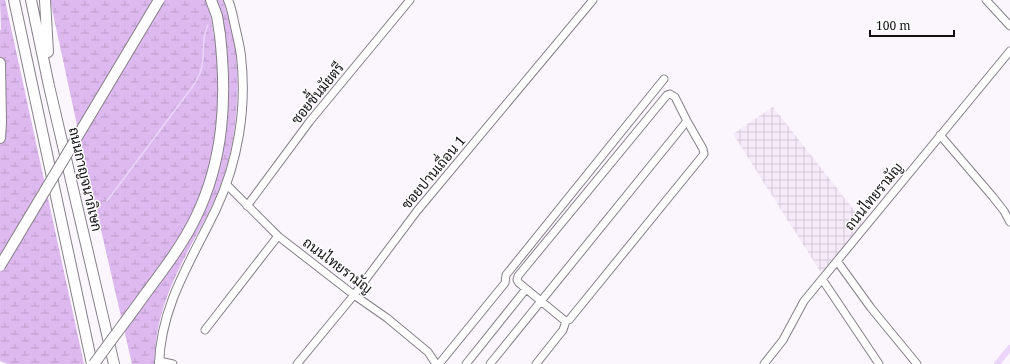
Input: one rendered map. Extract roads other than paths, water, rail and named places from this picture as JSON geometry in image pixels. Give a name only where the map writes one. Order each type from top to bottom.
[{"type":"highway","points":[[14,0],[93,364]]},
{"type":"highway","name":"ถนนกาญจนาภิเษก","points":[[31,0],[114,364]]},
{"type":"highway","points":[[45,0],[50,86]]},
{"type":"highway","points":[[0,266],[159,0]]},
{"type":"highway","points":[[93,364],[186,237],[197,216],[216,159],[223,120],[223,71],[217,16],[211,0]]},
{"type":"highway","points":[[0,63],[0,138]]},
{"type":"main road","points":[[159,363],[162,336],[170,305],[178,283],[216,208],[226,184],[240,134],[243,100],[241,55],[228,0]]},
{"type":"street","name":"ซอยชื้นมัยตรี","points":[[247,206],[310,121],[410,0]]},
{"type":"street","name":"ซอยปานเถื่อน 1","points":[[297,364],[354,295],[417,211],[593,0]]},
{"type":"street","points":[[986,0],[1010,26]]},
{"type":"street","name":"ถนนไทยรามัญ","points":[[764,364],[783,340],[800,307],[822,279],[1010,51]]},
{"type":"street","points":[[438,364],[505,283],[506,275],[538,233],[664,79]]},
{"type":"street","points":[[536,364],[563,330],[566,321],[569,320],[704,154],[703,149],[673,94],[666,95],[518,276],[517,280],[519,283],[566,321]]},
{"type":"street","points":[[490,364],[687,121]]},
{"type":"street","points":[[940,135],[993,197],[1010,222]]},
{"type":"street","name":"ถนนไทยรามัญ","points":[[226,184],[278,236],[354,295],[387,318],[428,352],[438,364]]},
{"type":"street","points":[[205,330],[278,236]]},
{"type":"street","points":[[837,261],[871,308],[917,364]]},
{"type":"street","points":[[822,279],[879,364]]},
{"type":"street","points":[[466,364],[526,289]]},
{"type":"street","points":[[159,363],[173,364]]},
{"type":"waterway","points":[[107,201],[193,86],[200,74],[203,61],[204,40],[208,25]]},
{"type":"waterway","points":[[997,364],[1010,348]]}]
